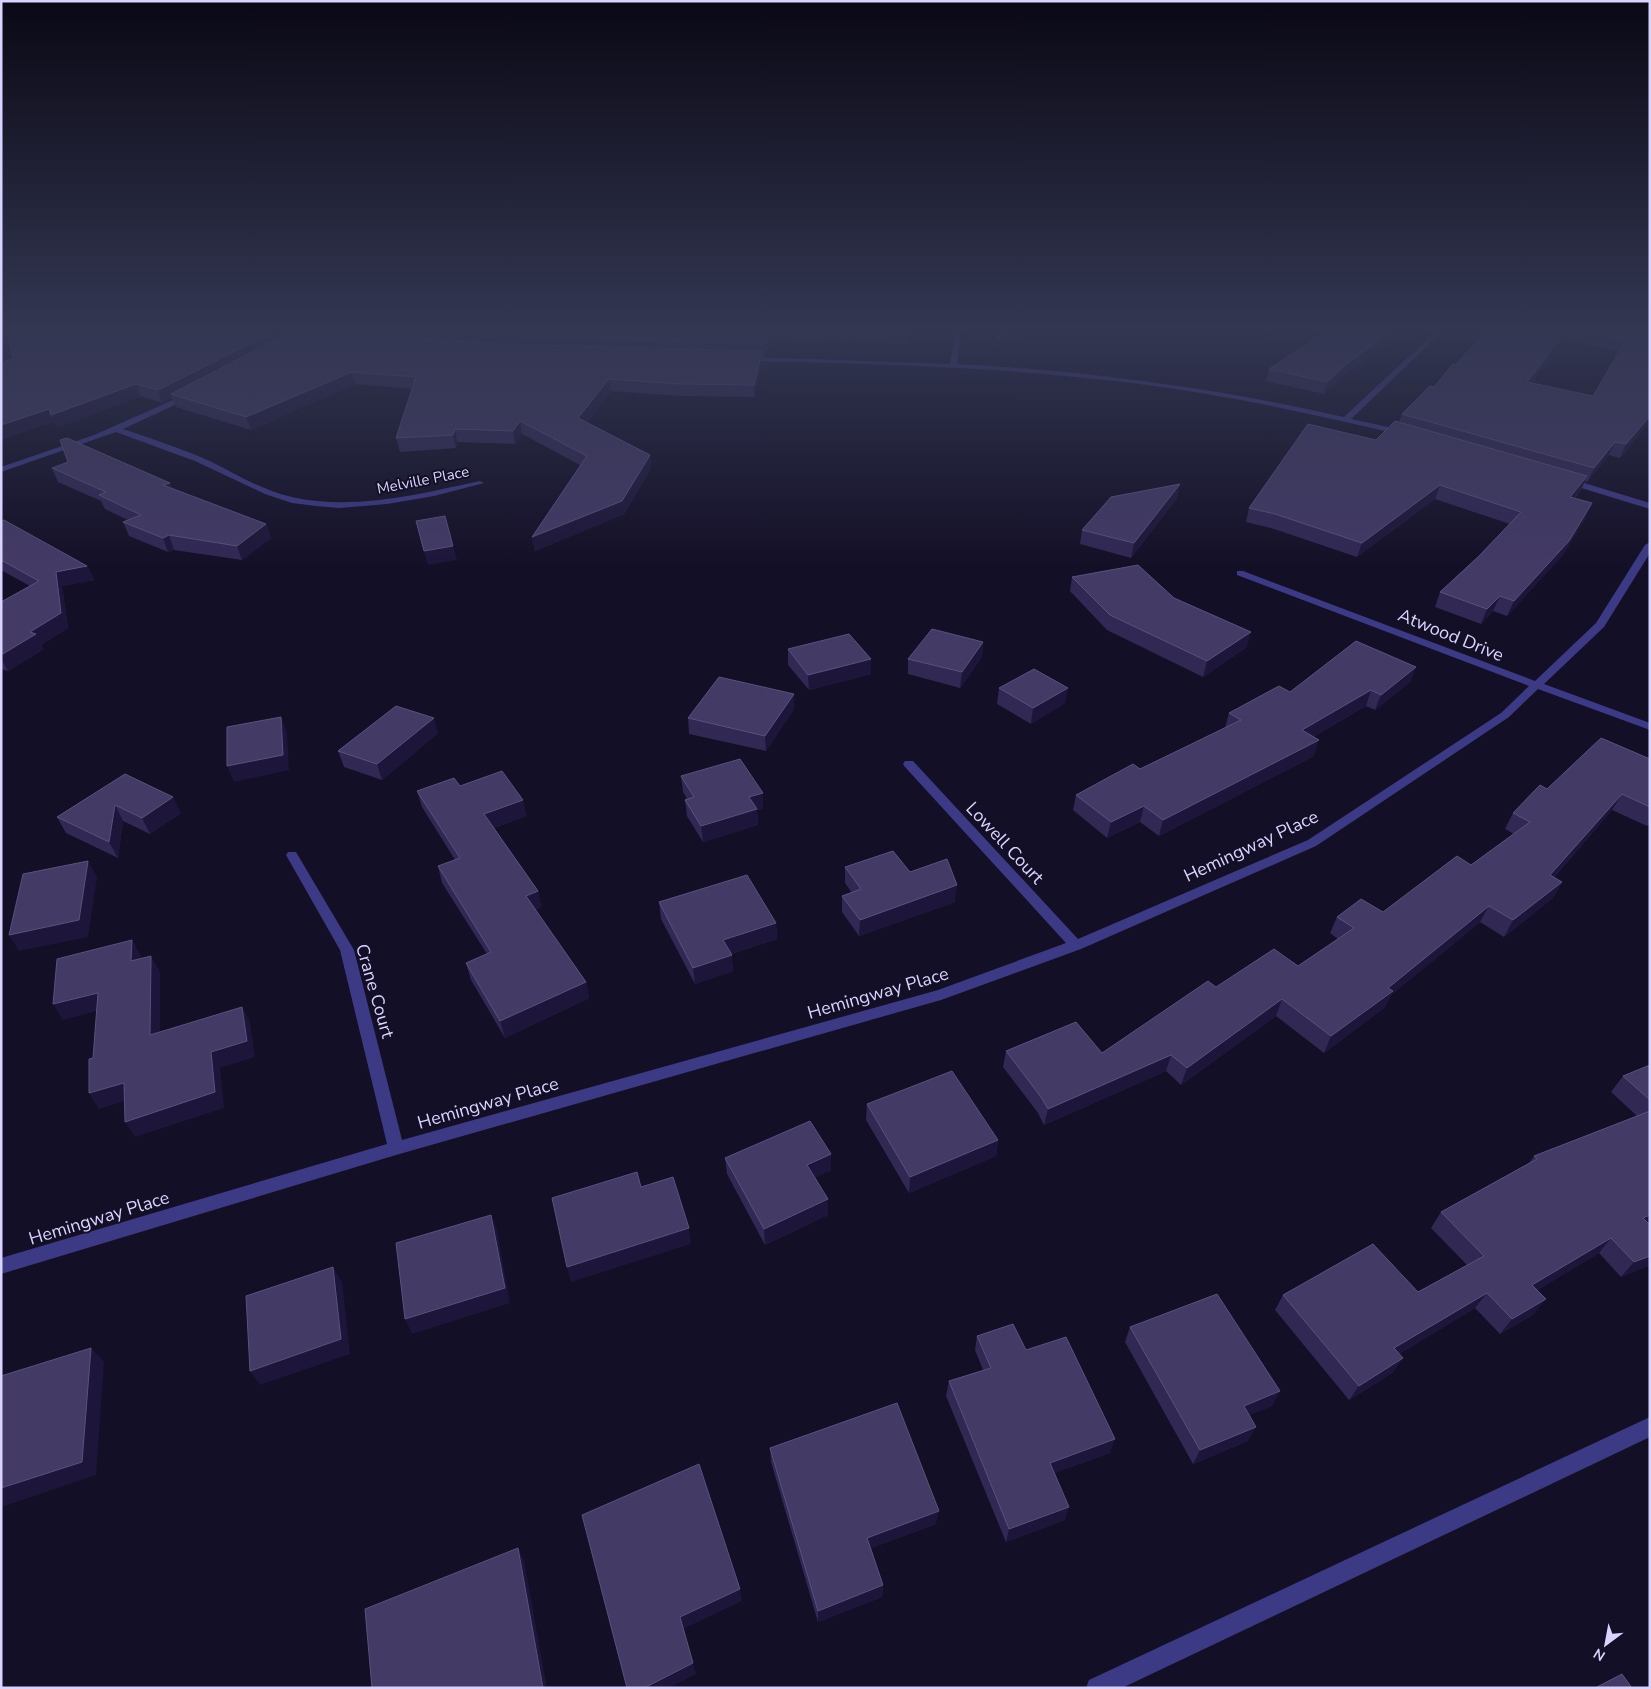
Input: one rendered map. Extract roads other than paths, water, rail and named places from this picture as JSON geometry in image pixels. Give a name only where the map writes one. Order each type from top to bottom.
[{"type":"street","points":[[1,470],[57,452],[142,419],[160,410]]},
{"type":"street","points":[[1301,410],[1415,436]]},
{"type":"street","points":[[1347,420],[1358,410]]},
{"type":"street","name":"Melville Place","points":[[116,429],[198,459],[270,493],[292,500],[337,504],[384,503],[480,483]]},
{"type":"street","points":[[1563,480],[1650,506]]},
{"type":"street","name":"Hemingway Place","points":[[1,1266],[396,1148],[942,995],[1076,945],[1312,843],[1504,715],[1600,625],[1650,545]]},
{"type":"street","name":"Atwood Drive","points":[[1240,573],[1371,621],[1534,686],[1650,727]]},
{"type":"street","name":"Lowell Court","points":[[909,764],[1076,945]]},
{"type":"street","name":"Crane Court","points":[[292,855],[347,950],[396,1148]]},
{"type":"street","points":[[1097,1688],[1650,1427]]}]
